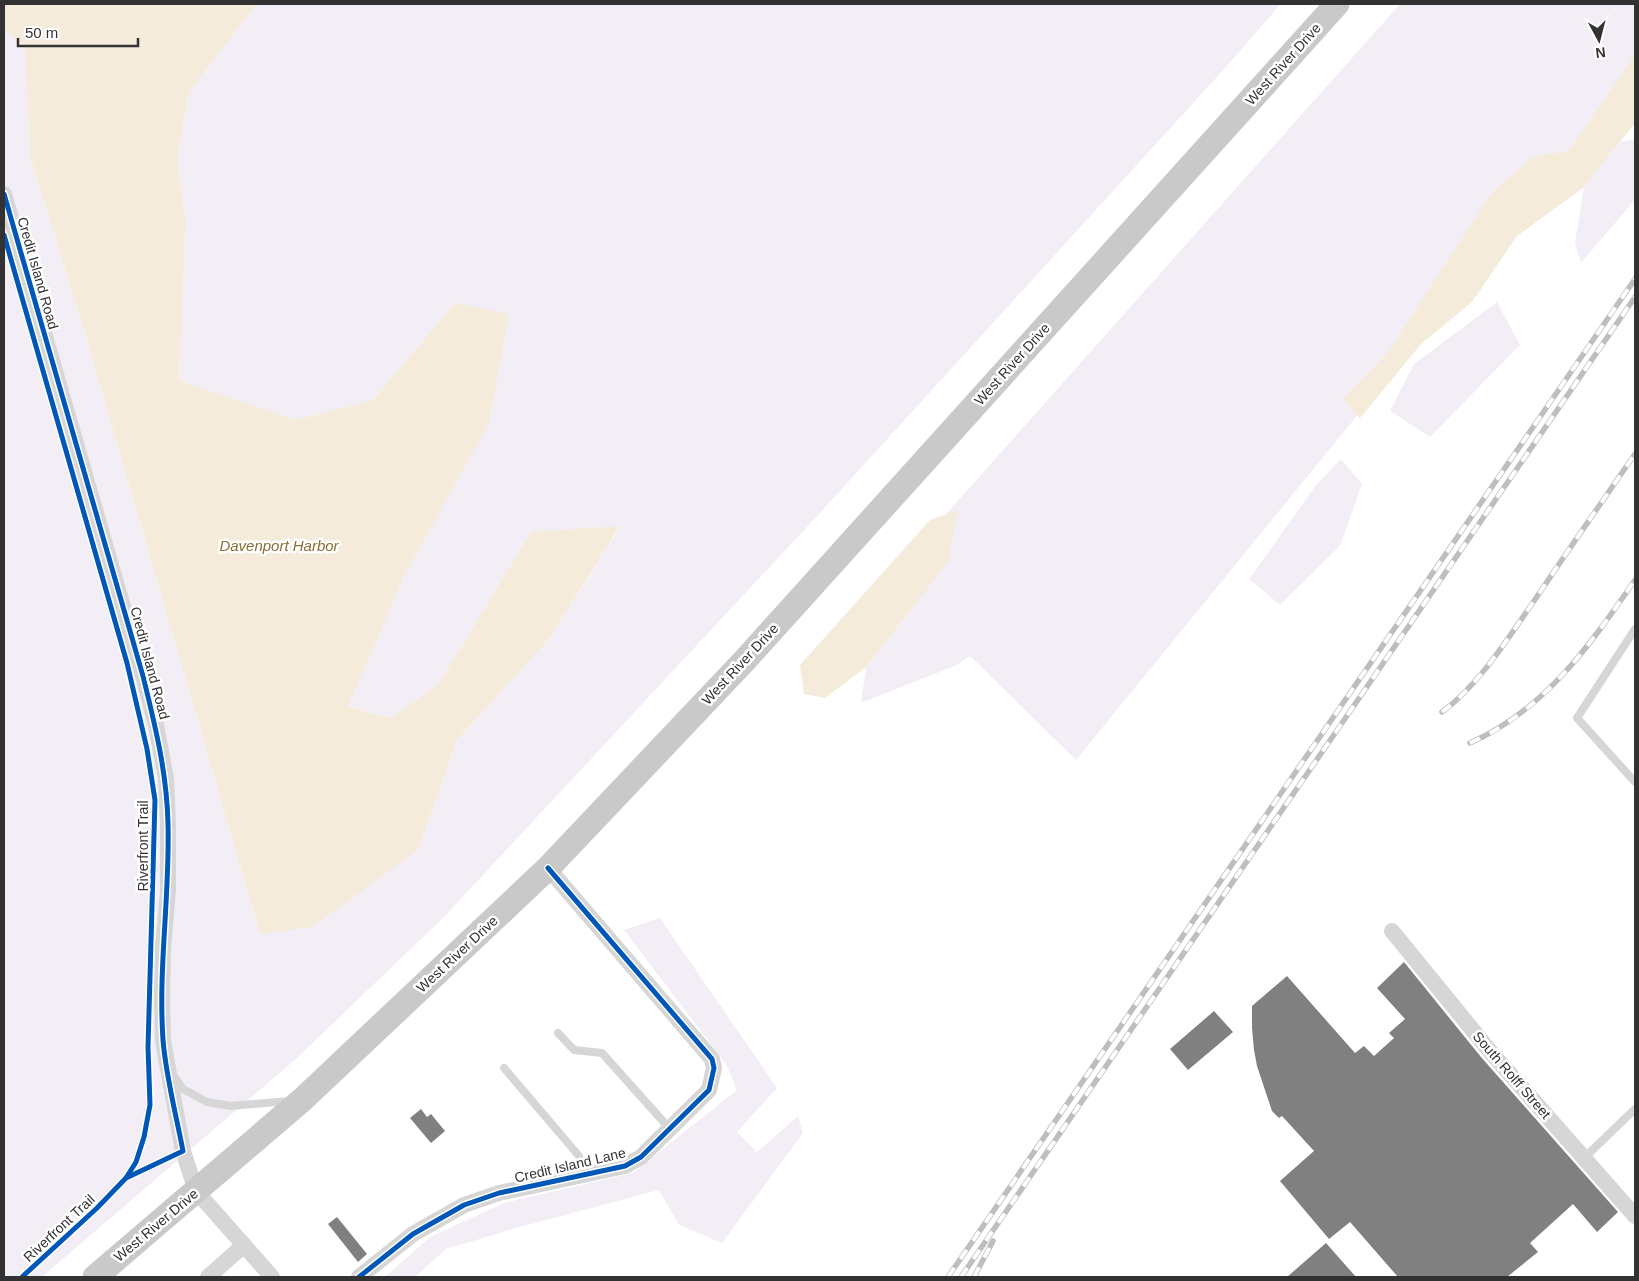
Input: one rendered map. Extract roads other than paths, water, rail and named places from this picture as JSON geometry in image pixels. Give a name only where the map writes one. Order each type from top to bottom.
[{"type":"main road","name":"West River Drive","points":[[95,1277],[302,1100],[548,868],[745,660],[1337,4]]},
{"type":"street","name":"Credit Island Road","points":[[4,194],[143,676],[164,769],[168,824],[168,881],[163,948],[163,1041],[183,1151],[196,1191]]},
{"type":"street","name":"Credit Island Lane","points":[[359,1277],[412,1234],[464,1205],[499,1193],[625,1166],[641,1157],[709,1090],[714,1068],[712,1059],[548,868]]},
{"type":"street","name":"South Rolff Street","points":[[1392,931],[1489,1050],[1634,1212]]},
{"type":"street","points":[[196,1191],[272,1277]]},
{"type":"street","points":[[208,1277],[244,1245]]},
{"type":"lane","points":[[1635,629],[1577,718],[1635,782]]},
{"type":"lane","points":[[558,1033],[574,1050],[602,1053],[670,1129]]},
{"type":"lane","points":[[167,1066],[183,1089],[207,1102],[231,1106],[302,1100]]},
{"type":"lane","points":[[504,1068],[579,1156],[584,1175]]},
{"type":"lane","points":[[1584,1158],[1635,1109]]},
{"type":"water","name":"Davenport Harbor","points":[[4,4],[257,4],[189,92],[177,159],[186,223],[179,380],[295,420],[373,400],[455,303],[509,314],[489,423],[404,576],[348,706],[390,718],[438,685],[531,532],[620,526],[550,638],[457,740],[418,850],[312,927],[260,934],[82,324],[30,156],[25,47],[4,30]]},
{"type":"water","points":[[1635,51],[1635,123],[1584,187],[1517,236],[1472,302],[1422,343],[1360,418],[1343,399],[1389,351],[1490,195],[1532,157],[1569,151],[1630,62]]},
{"type":"water","points":[[958,510],[948,562],[866,667],[825,698],[804,694],[800,665],[930,520]]},
{"type":"railway","points":[[948,1277],[1635,279]]},
{"type":"railway","points":[[961,1277],[1635,297]]},
{"type":"railway","points":[[1442,712],[1456,701],[1481,675],[1635,454]]},
{"type":"railway","points":[[1470,743],[1497,729],[1521,713],[1564,674],[1601,628],[1635,580]]},
{"type":"railway","points":[[974,1277],[993,1241]]}]
